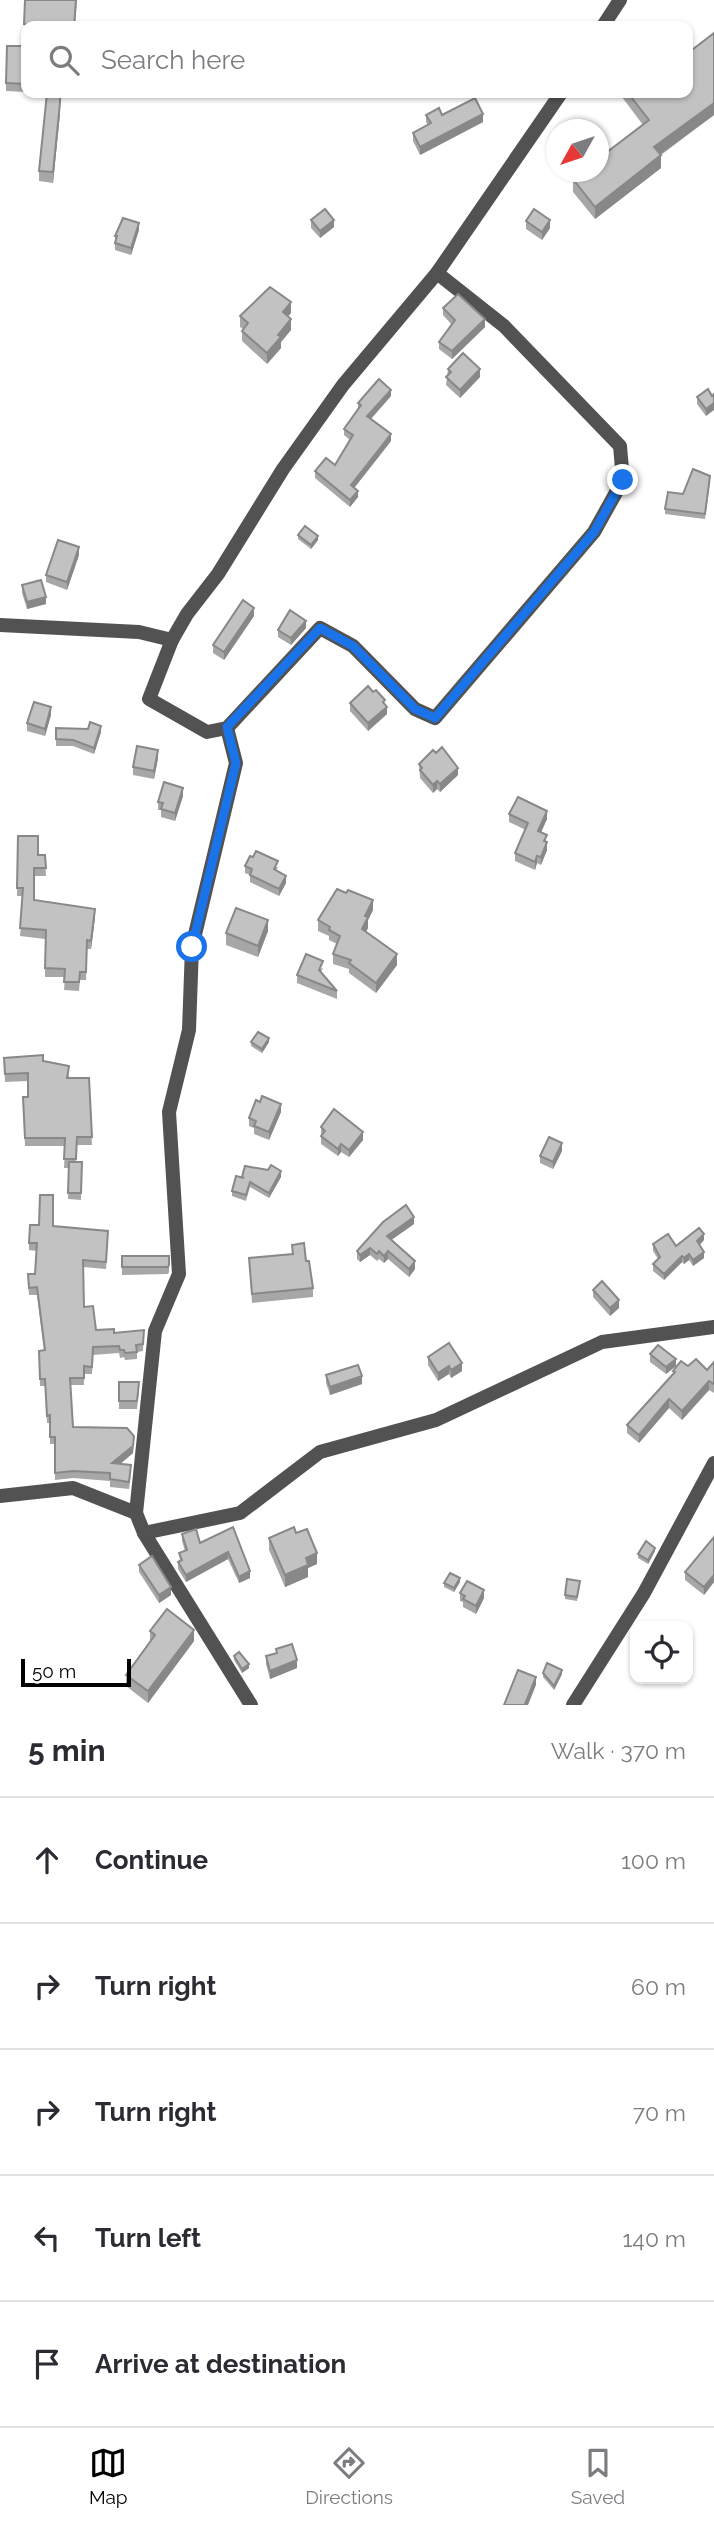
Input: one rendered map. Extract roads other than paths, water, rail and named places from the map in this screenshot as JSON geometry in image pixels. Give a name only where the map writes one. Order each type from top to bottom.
[{"type":"street","points":[[606,21],[620,0]]},
{"type":"street","points":[[438,273],[504,326],[620,446],[623,480],[594,532],[435,718],[415,709],[353,646],[320,628],[227,727],[207,732],[149,699],[172,640],[187,614],[218,574],[283,469],[343,385],[438,273],[558,98]]},
{"type":"street","points":[[0,625],[139,632],[172,640]]},
{"type":"street","points":[[227,727],[236,763],[192,947],[189,1030],[169,1112],[179,1274],[155,1331],[136,1513],[144,1533],[251,1705]]},
{"type":"street","points":[[144,1533],[240,1513],[320,1452],[436,1420],[602,1342],[714,1327]]},
{"type":"street","points":[[573,1705],[644,1593],[714,1463]]},
{"type":"street","points":[[0,1496],[73,1488],[136,1513]]}]
